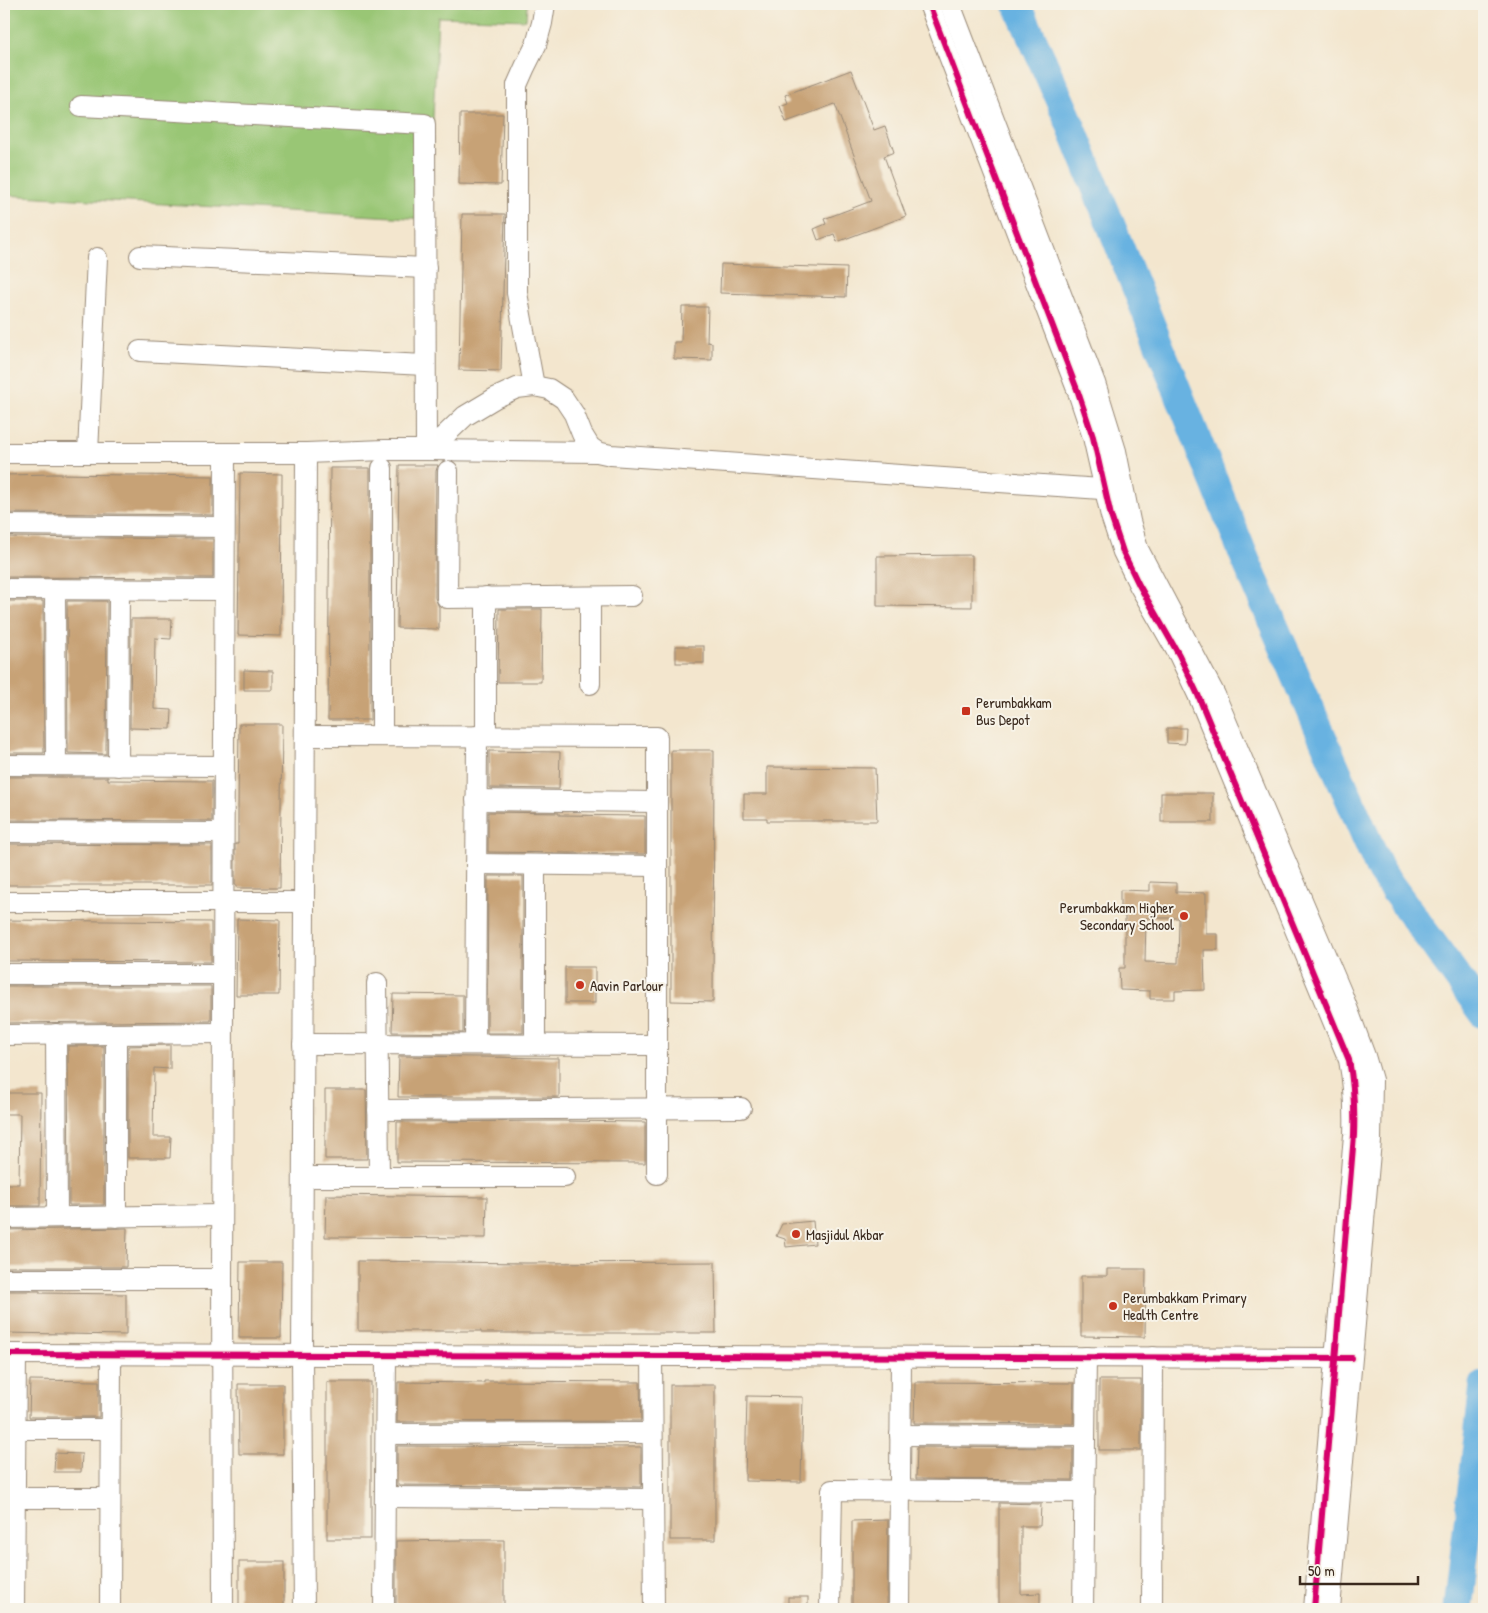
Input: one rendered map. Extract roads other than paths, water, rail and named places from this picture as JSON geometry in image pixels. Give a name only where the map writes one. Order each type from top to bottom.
[{"type":"street","points":[[534,386],[517,293],[517,106],[518,85],[524,67],[536,45],[545,4]]},
{"type":"street","points":[[929,4],[1114,490]]},
{"type":"street","points":[[950,4],[1095,383],[1116,452],[1111,516],[1123,552],[1139,586],[1179,655],[1198,695],[1349,1060],[1354,1083],[1354,1135],[1330,1609]]},
{"type":"street","points":[[81,106],[425,124],[426,450]]},
{"type":"street","points":[[140,256],[426,268]]},
{"type":"street","points":[[88,453],[97,258]]},
{"type":"street","points":[[140,351],[425,365]]},
{"type":"street","points":[[426,450],[443,438],[465,416],[495,398],[517,388],[534,386],[549,389],[564,399],[574,414],[582,434],[590,447],[597,452]]},
{"type":"street","points":[[4,453],[306,453],[385,450],[597,452],[611,455],[1114,490]]},
{"type":"street","points":[[223,1609],[222,1033],[225,453]]},
{"type":"street","points":[[304,1609],[302,1356],[306,453]]},
{"type":"street","points":[[382,468],[382,736]]},
{"type":"street","points":[[448,471],[447,598],[632,596]]},
{"type":"street","points":[[4,525],[224,527]]},
{"type":"street","points":[[4,589],[224,590]]},
{"type":"street","points":[[55,589],[56,765]]},
{"type":"street","points":[[118,766],[119,590]]},
{"type":"street","points":[[475,1044],[476,800],[481,736],[486,597]]},
{"type":"street","points":[[590,597],[590,684]]},
{"type":"street","points":[[305,736],[657,737],[657,1174]]},
{"type":"street","points":[[4,765],[223,766]]},
{"type":"street","points":[[476,800],[657,802]]},
{"type":"street","points":[[4,832],[223,833]]},
{"type":"street","points":[[476,864],[657,866]]},
{"type":"street","points":[[534,1044],[535,865]]},
{"type":"street","points":[[4,902],[304,902]]},
{"type":"street","points":[[4,974],[223,974]]},
{"type":"street","points":[[377,983],[378,1177]]},
{"type":"street","points":[[4,1035],[222,1033]]},
{"type":"street","points":[[56,1034],[57,1217]]},
{"type":"street","points":[[116,1034],[116,1217]]},
{"type":"street","points":[[303,1044],[656,1045]]},
{"type":"street","points":[[378,1110],[741,1108]]},
{"type":"street","points":[[303,1177],[565,1177]]},
{"type":"street","points":[[4,1218],[222,1215]]},
{"type":"street","points":[[4,1279],[222,1278]]},
{"type":"street","points":[[14,1609],[15,1429],[10,1354],[1344,1358]]},
{"type":"street","points":[[110,1609],[111,1355]]},
{"type":"street","points":[[384,1609],[386,1356]]},
{"type":"street","points":[[652,1356],[654,1609]]},
{"type":"street","points":[[899,1609],[901,1357]]},
{"type":"street","points":[[1083,1609],[1086,1357]]},
{"type":"street","points":[[1152,1609],[1154,1357]]},
{"type":"street","points":[[1314,1609],[1344,1358]]},
{"type":"street","points":[[15,1429],[110,1429]]},
{"type":"street","points":[[386,1434],[652,1433]]},
{"type":"street","points":[[900,1435],[1085,1436]]},
{"type":"street","points":[[830,1609],[832,1490],[1085,1492]]},
{"type":"street","points":[[385,1497],[653,1499]]},
{"type":"street","points":[[15,1498],[110,1498]]},
{"type":"waterway","points":[[1017,4],[1067,116],[1246,561],[1381,872],[1484,1014]]},
{"type":"waterway","points":[[1458,1609],[1484,1385]]},
{"type":"place","name":"Perumbakkam Bus Depot","points":[[966,711]]},
{"type":"place","name":"Perumbakkam Higher Secondary School","points":[[1184,916]]},
{"type":"place","name":"Aavin Parlour","points":[[580,985]]},
{"type":"place","name":"Masjidul Akbar","points":[[796,1234]]},
{"type":"place","name":"Perumbakkam Primary Health Centre","points":[[1113,1306]]}]
